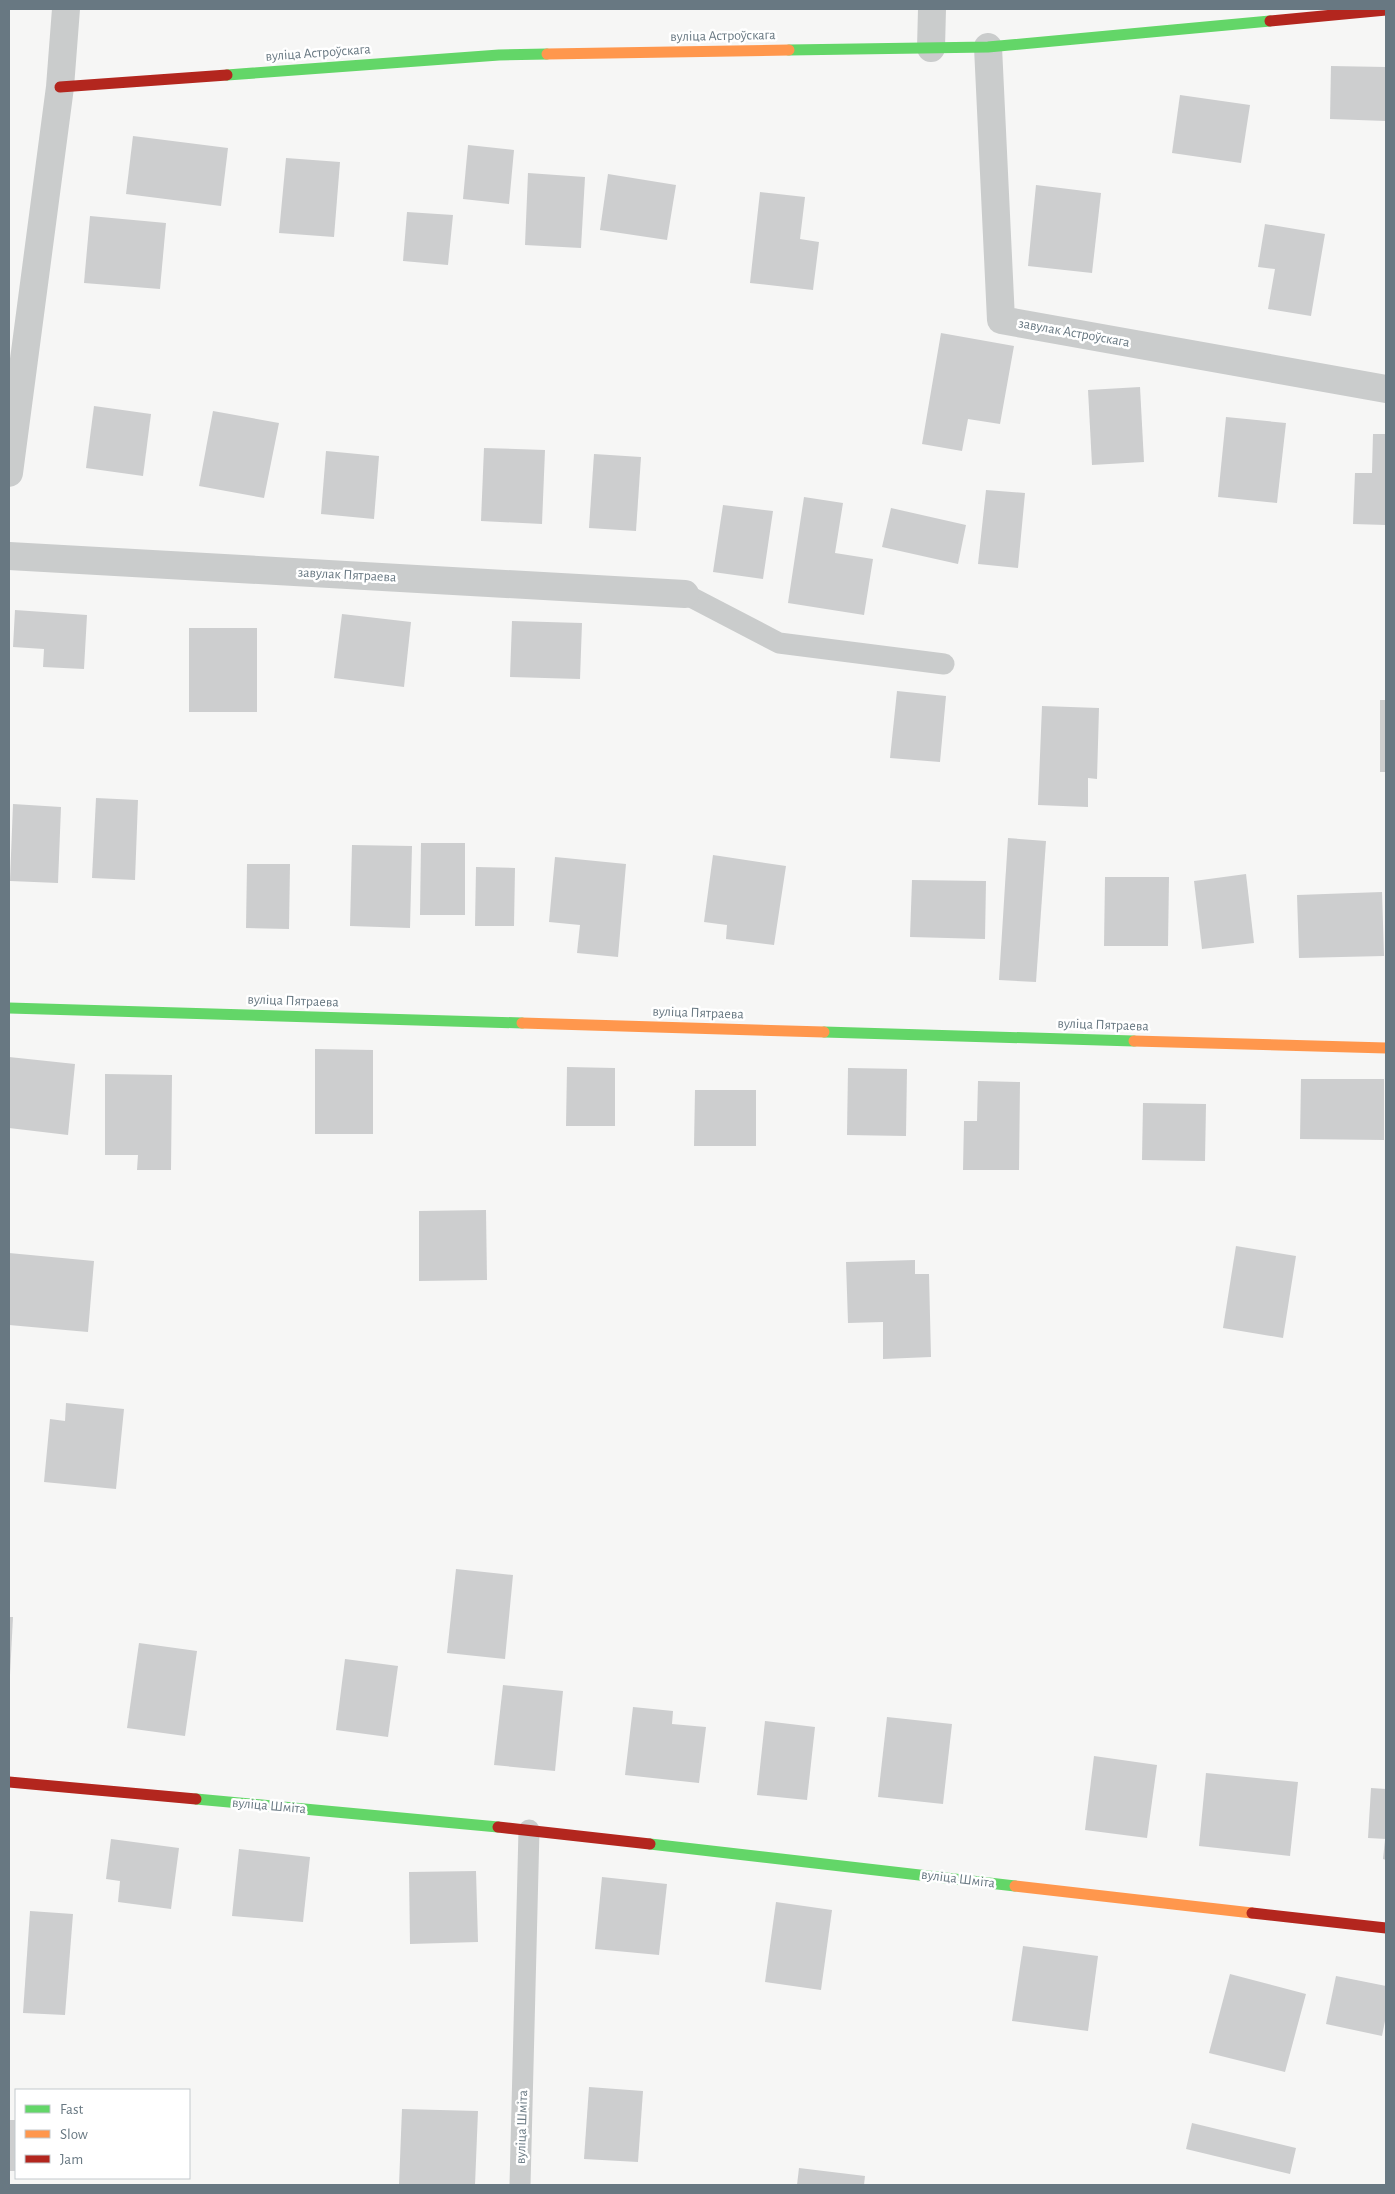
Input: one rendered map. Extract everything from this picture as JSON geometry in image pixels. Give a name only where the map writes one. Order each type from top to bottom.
[{"type":"street","points":[[9,473],[60,87],[66,9]]},
{"type":"street","points":[[931,48],[932,9]]},
{"type":"street","name":"вуліца Астроўскага","points":[[60,87],[499,55],[988,47],[1386,10]]},
{"type":"street","name":"завулак Астроўскага","points":[[988,47],[1001,320],[1386,389]]},
{"type":"street","name":"завулак Пятраева","points":[[9,556],[685,594]]},
{"type":"street","name":"вуліца Пятраева","points":[[9,1008],[1386,1048]]},
{"type":"street","name":"вуліца Шміта","points":[[9,1782],[530,1830],[1386,1928]]},
{"type":"lane","points":[[685,594],[779,643],[944,664]]},
{"type":"lane","name":"вуліца Шміта","points":[[520,2185],[530,1830]]},
{"type":"building","points":[[1331,66],[1386,67],[1386,121],[1330,119]]},
{"type":"building","points":[[1180,95],[1250,105],[1241,163],[1172,153]]},
{"type":"building","points":[[133,136],[228,148],[221,206],[126,194]]},
{"type":"building","points":[[468,145],[514,150],[509,204],[463,199]]},
{"type":"building","points":[[286,158],[340,162],[334,237],[279,233]]},
{"type":"building","points":[[528,173],[585,177],[581,248],[525,245]]},
{"type":"building","points":[[608,174],[676,185],[667,240],[600,230]]},
{"type":"building","points":[[1036,185],[1101,193],[1092,273],[1028,266]]},
{"type":"building","points":[[760,192],[805,197],[800,239],[819,242],[813,290],[750,283]]},
{"type":"building","points":[[407,212],[453,215],[448,265],[403,261]]},
{"type":"building","points":[[90,216],[166,223],[160,289],[84,283]]},
{"type":"building","points":[[1265,224],[1325,234],[1311,316],[1268,309],[1275,269],[1258,267]]},
{"type":"building","points":[[941,333],[1014,346],[1000,424],[968,419],[962,451],[922,444]]},
{"type":"building","points":[[1140,387],[1144,462],[1092,465],[1088,390]]},
{"type":"building","points":[[94,406],[151,414],[143,476],[86,468]]},
{"type":"building","points":[[213,411],[279,423],[264,498],[199,486]]},
{"type":"building","points":[[1226,417],[1286,423],[1277,503],[1218,497]]},
{"type":"building","points":[[1373,434],[1386,434],[1386,525],[1353,524],[1355,473],[1372,473]]},
{"type":"building","points":[[484,448],[545,450],[542,524],[481,521]]},
{"type":"building","points":[[326,451],[379,456],[374,519],[321,514]]},
{"type":"building","points":[[594,454],[641,457],[636,531],[589,528]]},
{"type":"building","points":[[986,490],[1025,493],[1018,568],[978,564]]},
{"type":"building","points":[[804,497],[843,503],[835,553],[873,559],[864,615],[788,603]]},
{"type":"building","points":[[723,505],[773,511],[763,579],[713,572]]},
{"type":"building","points":[[891,508],[966,525],[958,564],[882,547]]},
{"type":"building","points":[[15,610],[87,615],[84,669],[43,667],[44,649],[13,647]]},
{"type":"building","points":[[342,614],[411,622],[404,687],[334,678]]},
{"type":"building","points":[[512,621],[582,623],[580,679],[510,677]]},
{"type":"building","points":[[189,628],[257,628],[257,712],[189,712]]},
{"type":"building","points":[[897,691],[946,696],[940,762],[890,758]]},
{"type":"building","points":[[1380,700],[1386,700],[1386,772],[1380,772]]},
{"type":"building","points":[[1042,706],[1099,708],[1097,779],[1088,778],[1088,807],[1038,805]]},
{"type":"building","points":[[96,798],[138,800],[135,880],[92,878]]},
{"type":"building","points":[[13,804],[61,807],[58,883],[10,881]]},
{"type":"building","points":[[1008,838],[1046,841],[1036,982],[999,980]]},
{"type":"building","points":[[421,843],[465,843],[465,915],[420,915]]},
{"type":"building","points":[[352,845],[412,846],[410,928],[350,926]]},
{"type":"building","points":[[713,855],[786,866],[774,945],[726,939],[727,925],[704,922]]},
{"type":"building","points":[[555,857],[626,864],[618,957],[577,953],[580,925],[549,922]]},
{"type":"building","points":[[247,864],[290,864],[289,929],[246,928]]},
{"type":"building","points":[[476,867],[515,868],[514,926],[475,926]]},
{"type":"building","points":[[1246,874],[1254,943],[1202,949],[1194,881]]},
{"type":"building","points":[[1105,877],[1169,877],[1168,946],[1104,946]]},
{"type":"building","points":[[912,880],[986,881],[985,939],[910,937]]},
{"type":"building","points":[[1382,892],[1384,956],[1299,958],[1297,895]]},
{"type":"building","points":[[315,1049],[373,1050],[373,1134],[315,1134]]},
{"type":"building","points":[[9,1057],[75,1064],[68,1135],[9,1128]]},
{"type":"building","points":[[567,1067],[615,1068],[615,1126],[566,1126]]},
{"type":"building","points":[[848,1068],[907,1069],[906,1136],[847,1135]]},
{"type":"building","points":[[105,1074],[172,1075],[171,1170],[137,1170],[138,1155],[105,1155]]},
{"type":"building","points":[[1301,1079],[1384,1079],[1384,1140],[1300,1139]]},
{"type":"building","points":[[978,1081],[1020,1082],[1019,1170],[963,1170],[964,1121],[977,1121]]},
{"type":"building","points":[[695,1090],[756,1090],[756,1146],[694,1146]]},
{"type":"building","points":[[1143,1103],[1206,1104],[1205,1161],[1142,1160]]},
{"type":"building","points":[[486,1210],[487,1280],[419,1281],[419,1211]]},
{"type":"building","points":[[1236,1246],[1296,1256],[1283,1338],[1223,1328]]},
{"type":"building","points":[[9,1253],[94,1261],[88,1332],[9,1325]]},
{"type":"building","points":[[915,1260],[915,1274],[929,1274],[931,1357],[883,1359],[883,1322],[848,1323],[846,1262]]},
{"type":"building","points":[[66,1403],[124,1409],[116,1489],[44,1482],[50,1419],[65,1421]]},
{"type":"building","points":[[456,1569],[513,1575],[505,1659],[447,1653]]},
{"type":"building","points":[[9,1617],[13,1617],[10,1675],[9,1675]]},
{"type":"building","points":[[139,1643],[197,1651],[185,1736],[127,1728]]},
{"type":"building","points":[[345,1659],[398,1666],[388,1737],[336,1730]]},
{"type":"building","points":[[503,1685],[563,1691],[555,1771],[494,1765]]},
{"type":"building","points":[[633,1707],[673,1711],[672,1724],[706,1727],[699,1783],[625,1775]]},
{"type":"building","points":[[887,1717],[952,1724],[943,1804],[878,1797]]},
{"type":"building","points":[[765,1721],[815,1727],[807,1800],[757,1795]]},
{"type":"building","points":[[1094,1756],[1157,1765],[1147,1838],[1085,1830]]},
{"type":"building","points":[[1206,1773],[1298,1782],[1290,1856],[1199,1846]]},
{"type":"building","points":[[1371,1788],[1386,1789],[1386,1839],[1368,1838]]},
{"type":"building","points":[[111,1839],[179,1848],[171,1909],[118,1902],[120,1881],[106,1879]]},
{"type":"building","points":[[1386,1840],[1386,1860],[1383,1859]]},
{"type":"building","points":[[239,1849],[310,1857],[303,1922],[232,1916]]},
{"type":"building","points":[[476,1871],[478,1942],[410,1944],[409,1872]]},
{"type":"building","points":[[602,1877],[667,1884],[659,1955],[595,1949]]},
{"type":"building","points":[[776,1902],[832,1910],[821,1990],[765,1982]]},
{"type":"building","points":[[30,1911],[73,1914],[65,2015],[23,2013]]},
{"type":"building","points":[[1023,1946],[1098,1956],[1088,2031],[1012,2021]]},
{"type":"building","points":[[1230,1974],[1306,1994],[1285,2072],[1209,2053]]},
{"type":"building","points":[[1336,1976],[1386,1986],[1386,2016],[1382,2036],[1326,2024]]},
{"type":"building","points":[[589,2087],[643,2091],[638,2162],[584,2159]]},
{"type":"building","points":[[402,2109],[478,2111],[475,2185],[399,2185]]},
{"type":"building","points":[[10,2120],[15,2120],[15,2171],[9,2171]]},
{"type":"building","points":[[1192,2123],[1296,2148],[1290,2174],[1186,2149]]},
{"type":"building","points":[[799,2168],[865,2176],[864,2185],[797,2185]]},
{"type":"traffic: fast","points":[[789,50],[988,47],[1270,21]]},
{"type":"traffic: fast","points":[[227,75],[499,55],[547,54]]},
{"type":"traffic: fast","points":[[9,1008],[522,1023]]},
{"type":"traffic: fast","points":[[824,1032],[1134,1041]]},
{"type":"traffic: fast","points":[[196,1799],[498,1827]]},
{"type":"traffic: fast","points":[[650,1844],[1015,1886]]},
{"type":"traffic: slow","points":[[547,54],[789,50]]},
{"type":"traffic: slow","points":[[522,1023],[824,1032]]},
{"type":"traffic: slow","points":[[1134,1041],[1386,1048]]},
{"type":"traffic: slow","points":[[1015,1886],[1252,1913]]},
{"type":"traffic: jam","points":[[1270,21],[1386,10]]},
{"type":"traffic: jam","points":[[60,87],[227,75]]},
{"type":"traffic: jam","points":[[9,1782],[196,1799]]},
{"type":"traffic: jam","points":[[498,1827],[650,1844]]},
{"type":"traffic: jam","points":[[1252,1913],[1386,1928]]}]
